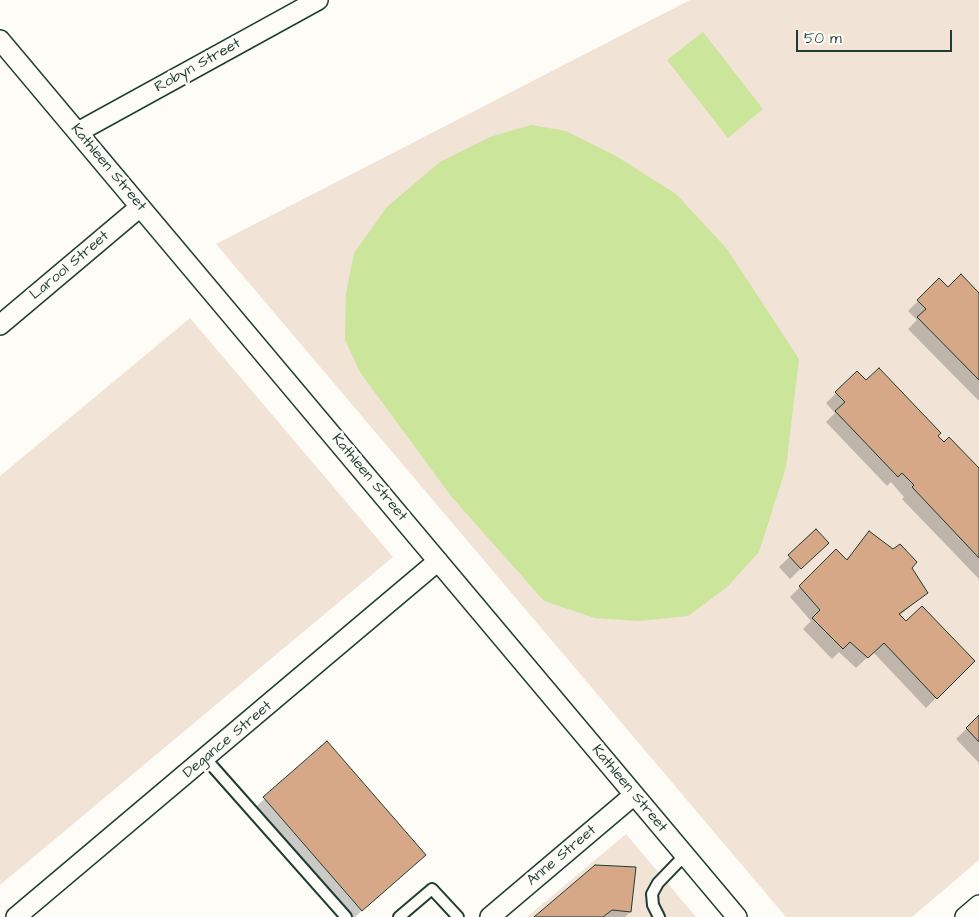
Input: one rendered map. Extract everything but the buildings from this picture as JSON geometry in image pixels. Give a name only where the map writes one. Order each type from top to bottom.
[{"type":"street","name":"Robyn Street","points":[[78,132],[318,0]]},
{"type":"street","name":"Kathleen Street","points":[[0,40],[737,917]]},
{"type":"street","name":"Larool Street","points":[[0,325],[140,207]]},
{"type":"street","name":"Degance Street","points":[[16,917],[206,759],[438,561]]},
{"type":"street","name":"Anne Street","points":[[490,917],[634,795]]},
{"type":"street","points":[[965,917],[979,905]]},
{"type":"lane","points":[[206,759],[346,917]]},
{"type":"lane","points":[[659,917],[653,905],[652,894],[658,883],[685,855]]},
{"type":"lane","points":[[399,917],[432,889],[458,917]]},
{"type":"shaded area","points":[[690,0],[979,0],[979,860],[912,917],[786,917],[216,244]]},
{"type":"shaded area","points":[[190,318],[393,557],[0,885],[0,476]]},
{"type":"shaded area","points":[[626,834],[696,917],[527,917]]},
{"type":"green space","points":[[703,32],[763,109],[728,138],[667,60]]},
{"type":"green space","points":[[531,125],[566,131],[616,156],[676,194],[727,249],[799,359],[786,467],[759,552],[727,587],[688,616],[639,621],[595,618],[544,601],[451,496],[360,372],[345,340],[346,294],[354,253],[387,207],[440,162],[490,137]]}]
